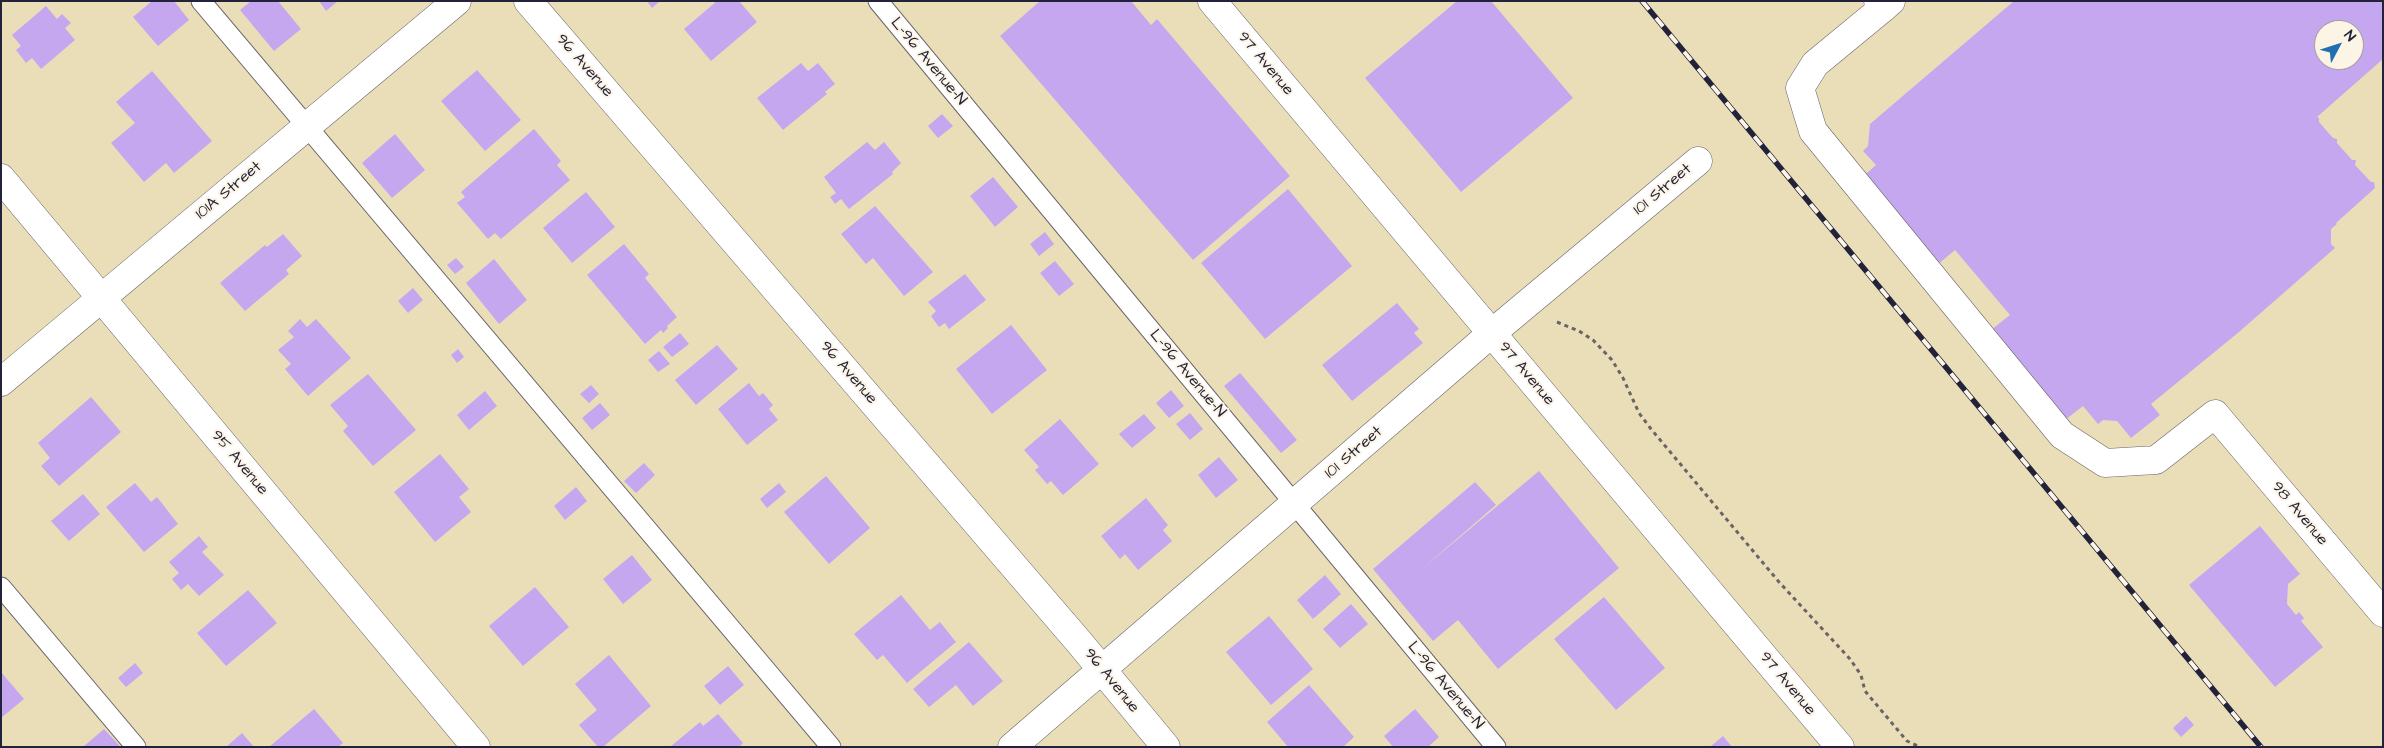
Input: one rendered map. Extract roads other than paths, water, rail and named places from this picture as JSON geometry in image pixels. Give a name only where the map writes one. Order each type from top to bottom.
[{"type":"street","name":"101A Street","points":[[1,382],[457,1]]},
{"type":"street","name":"96 Avenue","points":[[528,1],[1166,747]]},
{"type":"street","name":"97 Avenue","points":[[1212,1],[1840,747]]},
{"type":"street","name":"98 Avenue","points":[[1884,3],[1814,64],[1800,88],[1812,131],[2062,434],[2104,463],[2156,460],[2214,414],[2383,613]]},
{"type":"street","name":"101 Street","points":[[1012,747],[1492,333],[1698,161]]},
{"type":"street","name":"95 Avenue","points":[[1,178],[476,747]]},
{"type":"lane","points":[[201,1],[831,747]]},
{"type":"lane","name":"L-96 Avenue-N","points":[[878,1],[1496,747]]},
{"type":"lane","points":[[1,587],[136,747]]},
{"type":"railway","points":[[1642,1],[2261,747]]}]
